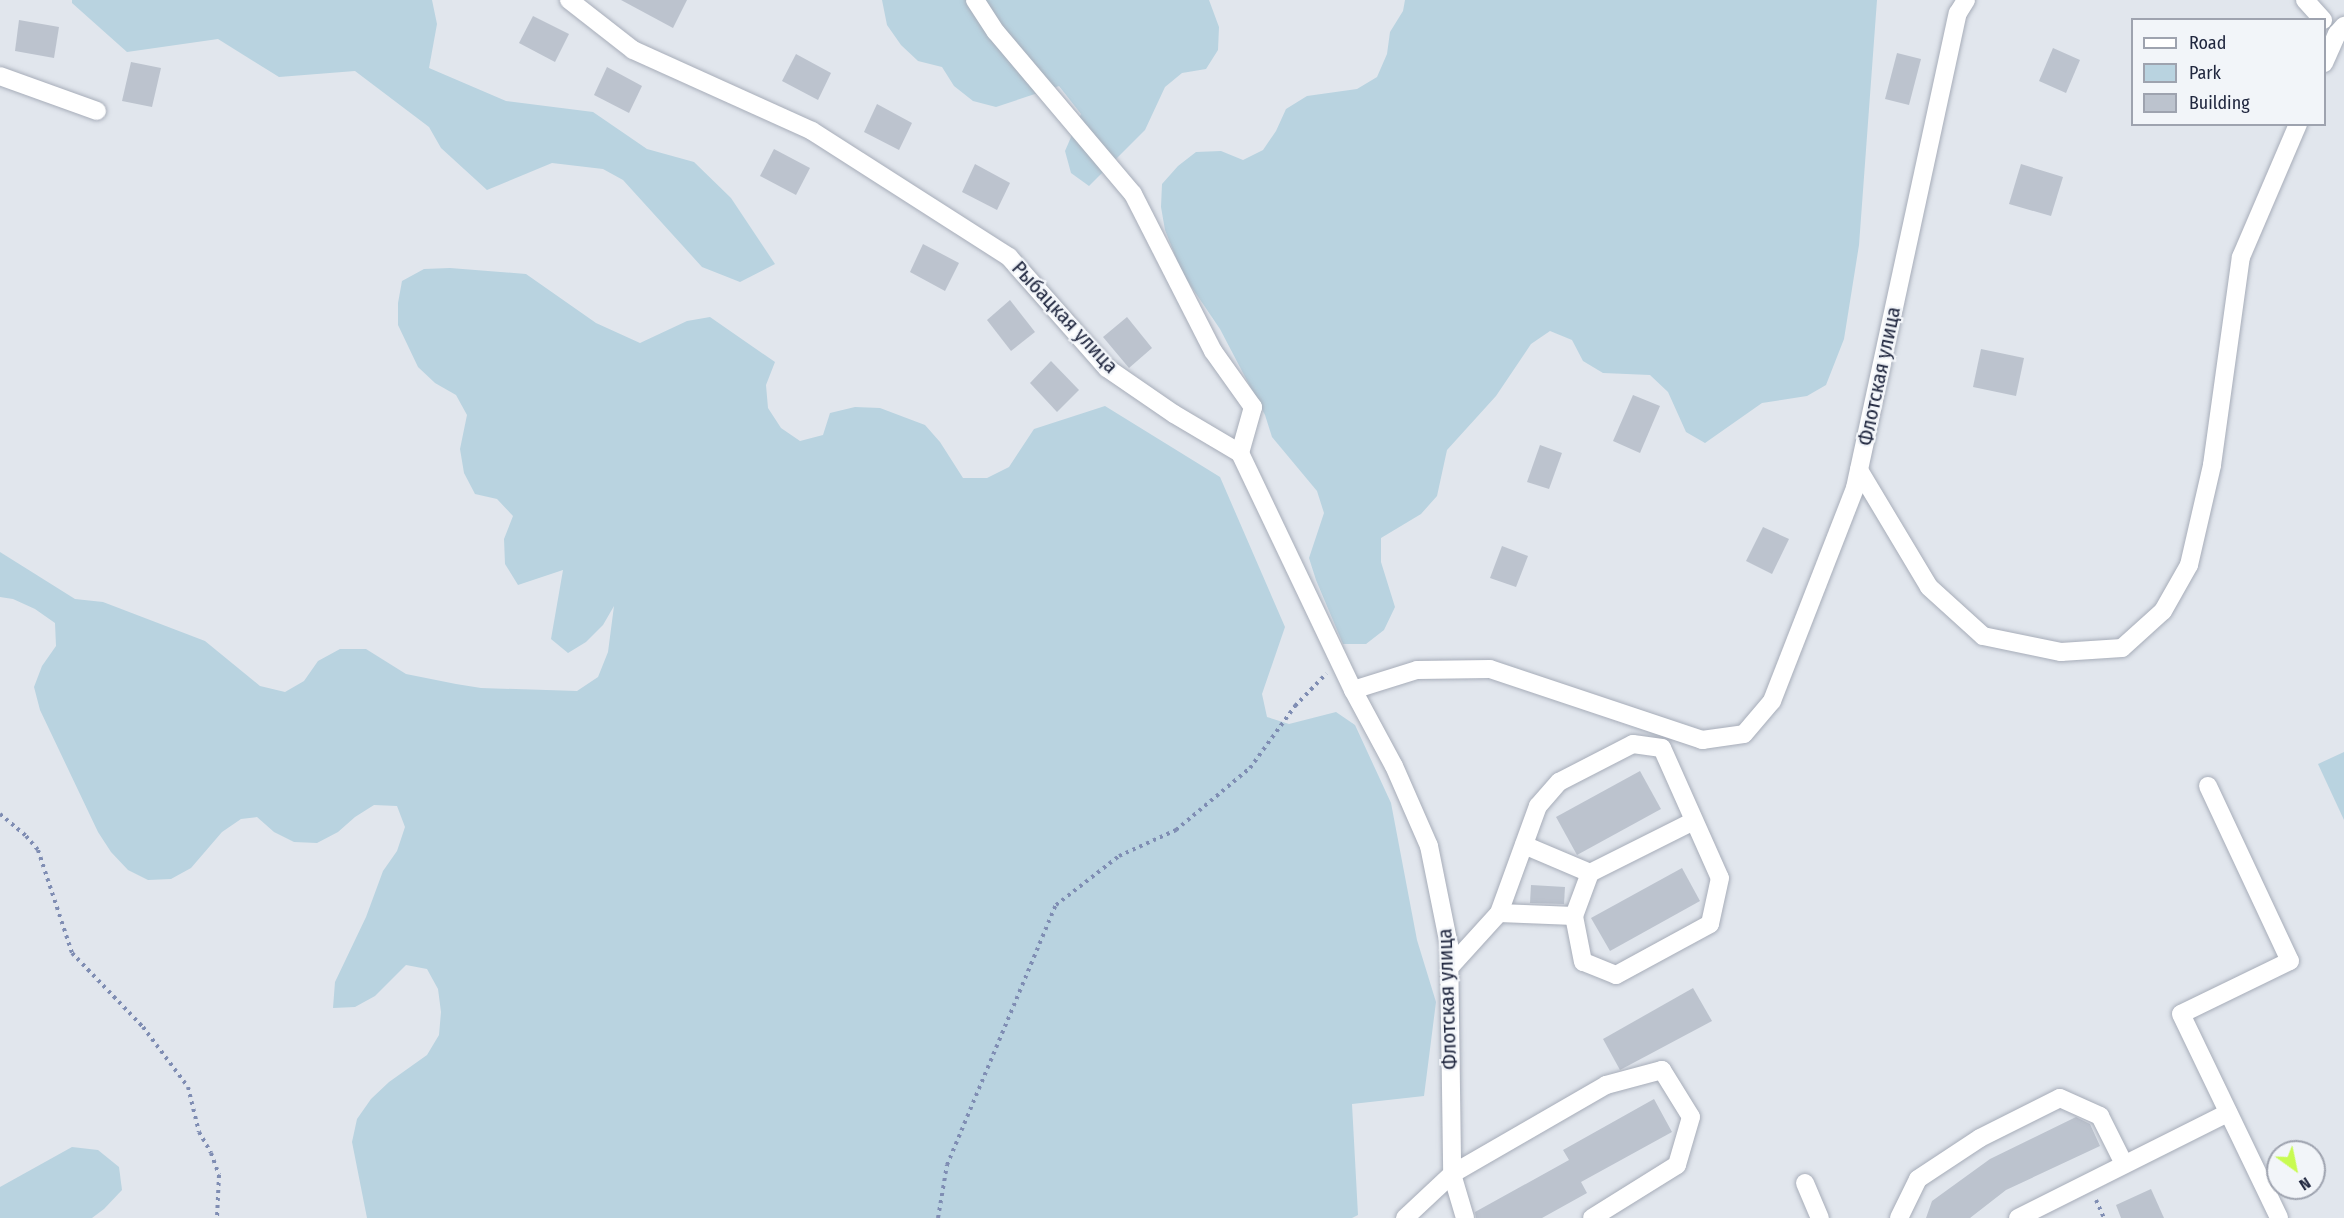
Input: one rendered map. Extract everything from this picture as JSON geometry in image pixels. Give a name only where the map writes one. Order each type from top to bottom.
[{"type":"street","name":"Рыбацкая улица","points":[[569,0],[633,50],[812,131],[1009,257],[1107,368],[1174,414],[1240,453]]},
{"type":"street","points":[[975,0],[996,32],[1133,194],[1213,351],[1253,406],[1240,453],[1353,690]]},
{"type":"street","name":"Флотская улица","points":[[1466,1218],[1452,1174],[1450,967],[1440,891],[1429,846],[1394,766],[1353,690],[1417,670],[1490,669],[1702,740],[1744,734],[1772,701],[1855,488],[1958,13],[1966,0]]},
{"type":"street","points":[[2305,0],[2324,18]]},
{"type":"street","points":[[2326,58],[2332,25]]},
{"type":"street","points":[[0,76],[97,111]]},
{"type":"street","points":[[1859,470],[1929,587],[1983,636],[2061,652],[2121,648],[2163,611],[2189,565],[2212,465],[2241,257],[2297,126]]},
{"type":"street","points":[[1450,967],[1498,913],[1538,806],[1559,782],[1633,744],[1662,748],[1720,878],[1710,924],[1616,975],[1583,962],[1574,916],[1590,873],[1694,821]]},
{"type":"street","points":[[2208,786],[2290,961],[2181,1014],[2279,1218]]},
{"type":"street","points":[[1524,845],[1590,873]]},
{"type":"street","points":[[1498,913],[1574,916]]},
{"type":"street","points":[[1405,1218],[1452,1174],[1606,1085],[1662,1070],[1692,1117],[1677,1166],[1592,1218]]},
{"type":"street","points":[[1899,1218],[1918,1179],[1980,1138],[2060,1098],[2100,1116],[2124,1164]]},
{"type":"street","points":[[2018,1218],[2228,1113]]},
{"type":"street","points":[[1805,1183],[1820,1218]]},
{"type":"path","points":[[938,1218],[947,1165],[1056,905],[1119,856],[1176,830],[1250,768],[1295,706],[1339,660]]},
{"type":"path","points":[[0,814],[26,836],[38,850],[72,954],[143,1027],[188,1087],[199,1132],[215,1161],[219,1175],[217,1218]]},
{"type":"path","points":[[2101,1210],[2104,1218]]},
{"type":"green space","points":[[72,0],[432,0],[437,24],[429,68],[506,101],[593,112],[647,149],[694,162],[731,198],[775,264],[740,282],[702,267],[623,180],[603,169],[552,163],[487,190],[441,148],[429,127],[355,71],[279,77],[218,39],[127,52],[72,3]]},
{"type":"green space","points":[[882,0],[1209,0],[1219,27],[1218,50],[1206,69],[1182,73],[1165,87],[1145,130],[1089,186],[1071,173],[1065,151],[1081,114],[1059,86],[996,107],[973,101],[954,86],[942,67],[918,61],[901,45],[887,25]]},
{"type":"green space","points":[[1405,0],[1877,0],[1859,245],[1844,339],[1826,385],[1807,396],[1762,403],[1705,443],[1686,432],[1668,392],[1650,375],[1603,373],[1583,361],[1572,340],[1550,331],[1531,344],[1496,396],[1447,450],[1437,496],[1421,514],[1381,538],[1381,562],[1395,607],[1384,630],[1366,644],[1343,644],[1309,558],[1324,513],[1317,491],[1272,437],[1265,415],[1220,329],[1182,273],[1165,230],[1161,207],[1162,184],[1178,166],[1196,152],[1221,151],[1243,160],[1263,150],[1276,131],[1286,109],[1307,96],[1357,89],[1377,77],[1387,54],[1390,32],[1403,11]]},
{"type":"green space","points":[[450,268],[526,274],[596,323],[640,343],[687,321],[710,317],[775,362],[766,385],[768,408],[781,428],[800,441],[823,435],[830,413],[855,407],[880,408],[925,425],[940,442],[963,478],[987,478],[1009,467],[1034,429],[1105,406],[1220,477],[1285,627],[1262,694],[1267,717],[1289,724],[1336,712],[1355,725],[1391,803],[1417,940],[1436,1002],[1424,1096],[1352,1104],[1358,1215],[1352,1218],[367,1218],[352,1142],[357,1119],[371,1099],[389,1082],[427,1055],[439,1035],[441,1012],[438,989],[427,969],[406,965],[375,996],[355,1007],[333,1008],[335,982],[366,917],[383,871],[397,851],[405,827],[397,806],[374,805],[355,817],[338,832],[317,843],[294,842],[274,832],[257,817],[241,819],[222,832],[191,868],[171,879],[148,880],[128,870],[111,852],[98,832],[40,710],[34,687],[42,666],[56,646],[55,623],[35,609],[13,599],[0,597],[0,552],[75,599],[103,602],[205,641],[260,686],[285,692],[304,681],[318,661],[340,649],[366,649],[406,674],[456,684],[481,688],[577,691],[598,677],[608,652],[614,606],[603,625],[586,642],[568,653],[551,639],[563,570],[518,585],[505,564],[504,539],[513,516],[497,499],[475,494],[464,473],[460,449],[467,415],[456,395],[435,383],[418,367],[398,325],[398,303],[402,281],[424,269]]},
{"type":"green space","points":[[2344,752],[2344,820],[2318,764]]},
{"type":"green space","points":[[72,1147],[98,1150],[119,1167],[122,1190],[104,1209],[92,1218],[0,1218],[0,1187]]},
{"type":"building","points":[[621,0],[687,0],[673,28]]},
{"type":"building","points":[[533,16],[569,34],[555,62],[519,43]]},
{"type":"building","points":[[19,20],[59,27],[54,58],[15,51]]},
{"type":"building","points":[[2053,48],[2080,60],[2066,93],[2039,81]]},
{"type":"building","points":[[1897,53],[1921,59],[1909,105],[1885,99]]},
{"type":"building","points":[[796,54],[831,73],[818,100],[782,81]]},
{"type":"building","points":[[131,62],[161,68],[152,107],[122,101]]},
{"type":"building","points":[[607,67],[642,86],[629,113],[594,95]]},
{"type":"building","points":[[877,104],[912,123],[899,150],[864,132]]},
{"type":"building","points":[[774,149],[810,168],[796,195],[760,176]]},
{"type":"building","points":[[975,164],[1010,183],[997,210],[962,192]]},
{"type":"building","points":[[2021,164],[2063,177],[2051,216],[2009,204]]},
{"type":"building","points":[[923,244],[959,263],[945,291],[910,272]]},
{"type":"building","points":[[1010,300],[1035,332],[1011,351],[987,320]]},
{"type":"building","points":[[1127,317],[1152,348],[1129,368],[1103,337]]},
{"type":"building","points":[[1981,349],[2024,358],[2016,396],[1973,387]]},
{"type":"building","points":[[1051,361],[1079,390],[1057,412],[1030,383]]},
{"type":"building","points":[[1633,395],[1660,406],[1640,453],[1613,441]]},
{"type":"building","points":[[1540,445],[1562,453],[1549,489],[1527,482]]},
{"type":"building","points":[[1763,527],[1789,539],[1772,574],[1746,561]]},
{"type":"building","points":[[1502,546],[1528,556],[1516,587],[1490,578]]},
{"type":"building","points":[[1640,771],[1661,809],[1577,855],[1556,817]]},
{"type":"building","points":[[1682,868],[1700,901],[1610,951],[1591,918]]},
{"type":"building","points":[[1531,885],[1565,887],[1564,904],[1530,903]]},
{"type":"building","points":[[1693,988],[1712,1021],[1620,1070],[1603,1039]]},
{"type":"building","points":[[1654,1099],[1672,1132],[1581,1182],[1587,1193],[1542,1218],[1476,1218],[1475,1212],[1569,1160],[1563,1150]]},
{"type":"building","points":[[2076,1117],[2090,1124],[2100,1146],[2006,1190],[1970,1218],[1926,1218],[1932,1201],[1990,1159]]},
{"type":"building","points":[[2151,1189],[2164,1218],[2121,1218],[2116,1205]]}]
